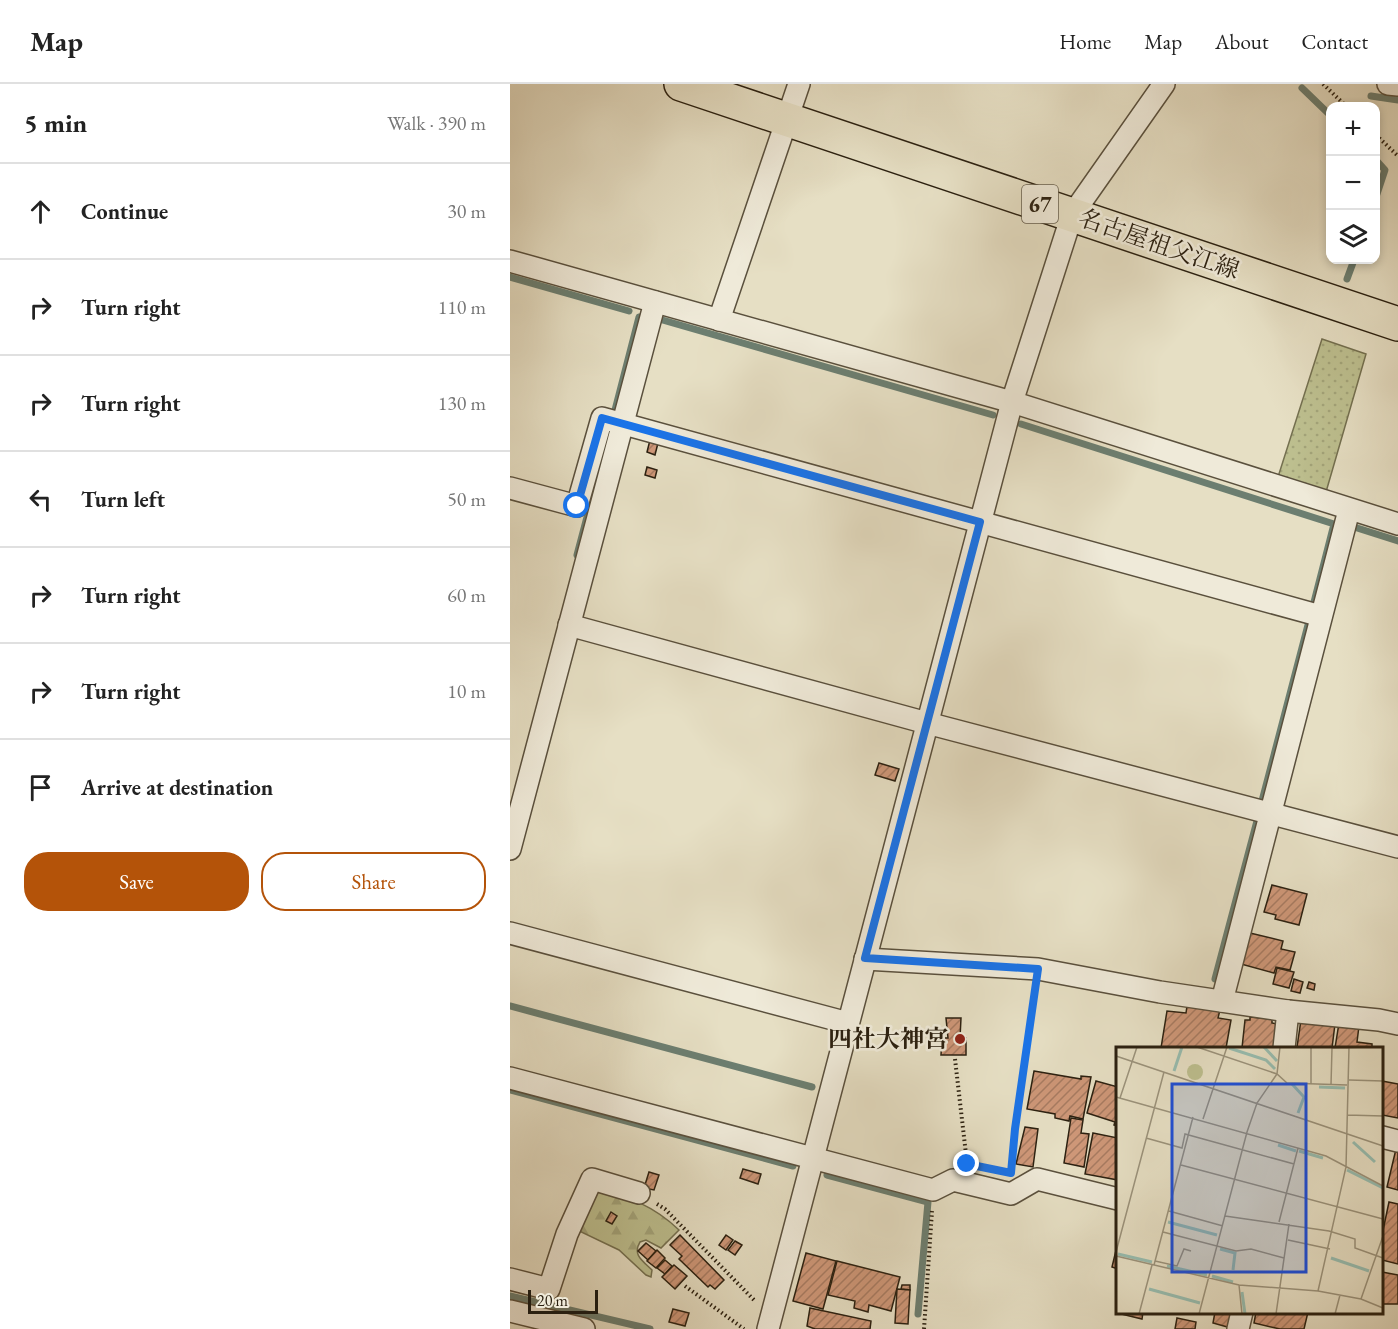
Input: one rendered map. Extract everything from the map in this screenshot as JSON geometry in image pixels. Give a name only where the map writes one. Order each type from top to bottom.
[{"type":"main road","name":"名古屋祖父江線","points":[[681,84],[1398,324]]},
{"type":"street","points":[[719,320],[799,84]]},
{"type":"street","points":[[769,1323],[1012,402],[1072,214],[1164,84]]},
{"type":"street","points":[[1388,84],[1398,85]]},
{"type":"street","points":[[510,261],[1012,402],[1398,524]]},
{"type":"street","points":[[510,849],[655,302]]},
{"type":"street","points":[[510,488],[577,506],[602,418],[1321,616]]},
{"type":"street","points":[[1222,1001],[1348,510]]},
{"type":"street","points":[[569,625],[927,723],[1398,847]]},
{"type":"street","points":[[510,933],[848,1023]]},
{"type":"street","points":[[865,958],[1038,969],[1160,992],[1398,1024]]},
{"type":"street","points":[[1284,1047],[1288,1011]]},
{"type":"street","points":[[510,1078],[933,1190],[953,1180],[1011,1194],[1037,1179],[1116,1199]]},
{"type":"street","points":[[1383,1137],[1398,1141]]},
{"type":"street","points":[[510,1279],[549,1289],[567,1234],[592,1179],[639,1193]]},
{"type":"street","points":[[510,1311],[584,1329]]},
{"type":"street","points":[[1238,1329],[1242,1314]]},
{"type":"path","points":[[1323,84],[1342,102]]},
{"type":"path","points":[[1380,139],[1398,156]]},
{"type":"path","points":[[1037,1179],[1011,1173],[1015,1129],[1038,969]]},
{"type":"path","points":[[955,1059],[967,1164],[978,1166]]},
{"type":"path","points":[[924,1329],[933,1190]]},
{"type":"path","points":[[639,1193],[665,1209],[769,1323]]},
{"type":"path","points":[[685,1286],[744,1329]]},
{"type":"green space","points":[[1322,339],[1366,354],[1326,492],[1278,477]]},
{"type":"green space","points":[[597,1188],[641,1203],[660,1214],[679,1230],[661,1248],[646,1240],[640,1242],[637,1251],[642,1261],[652,1270],[651,1277],[619,1250],[577,1230]]},
{"type":"building","points":[[650,440],[658,443],[655,455],[647,452]]},
{"type":"building","points":[[647,467],[657,470],[655,478],[645,475]]},
{"type":"building","points":[[879,763],[899,769],[895,781],[875,775]]},
{"type":"building","points":[[1272,885],[1307,894],[1299,925],[1275,919],[1276,915],[1264,912]]},
{"type":"building","points":[[1250,933],[1283,941],[1281,949],[1295,952],[1290,970],[1276,967],[1274,973],[1241,964]]},
{"type":"building","points":[[1277,968],[1294,972],[1289,988],[1273,984]]},
{"type":"building","points":[[1294,979],[1303,982],[1300,993],[1291,991]]},
{"type":"building","points":[[1309,982],[1315,984],[1314,990],[1307,988]]},
{"type":"building","points":[[1187,1006],[1220,1010],[1218,1018],[1231,1020],[1226,1047],[1161,1047],[1167,1011],[1186,1013]]},
{"type":"building","points":[[1250,1017],[1272,1019],[1272,1023],[1277,1024],[1274,1047],[1242,1047],[1245,1020],[1250,1020]]},
{"type":"building","points":[[946,1018],[961,1018],[960,1038],[966,1038],[966,1055],[941,1055],[942,1038],[948,1038]]},
{"type":"building","points":[[1301,1020],[1335,1024],[1332,1047],[1297,1047]]},
{"type":"building","points":[[1339,1023],[1359,1026],[1357,1042],[1372,1044],[1372,1047],[1335,1047]]},
{"type":"building","points":[[1034,1071],[1081,1079],[1081,1076],[1091,1077],[1083,1119],[1070,1116],[1069,1121],[1055,1118],[1055,1114],[1027,1109]]},
{"type":"building","points":[[1096,1081],[1116,1086],[1116,1126],[1115,1122],[1087,1113]]},
{"type":"building","points":[[1383,1081],[1398,1084],[1398,1118],[1383,1115]]},
{"type":"building","points":[[1071,1118],[1083,1120],[1081,1133],[1089,1134],[1084,1167],[1064,1163]]},
{"type":"building","points":[[1025,1127],[1038,1129],[1033,1167],[1016,1164]]},
{"type":"building","points":[[1093,1133],[1116,1138],[1116,1180],[1085,1174]]},
{"type":"building","points":[[1396,1149],[1398,1149],[1398,1190],[1387,1187]]},
{"type":"building","points":[[743,1169],[761,1174],[758,1184],[740,1178]]},
{"type":"building","points":[[649,1172],[659,1175],[654,1190],[644,1188]]},
{"type":"building","points":[[1389,1202],[1398,1204],[1398,1264],[1383,1260],[1383,1230]]},
{"type":"building","points":[[611,1212],[617,1216],[612,1224],[606,1221]]},
{"type":"building","points":[[680,1235],[724,1280],[715,1289],[710,1285],[708,1287],[679,1259],[682,1256],[670,1245]]},
{"type":"building","points":[[726,1235],[733,1240],[726,1250],[719,1245]]},
{"type":"building","points":[[735,1241],[742,1245],[735,1255],[728,1250]]},
{"type":"building","points":[[646,1243],[656,1251],[648,1260],[638,1251]]},
{"type":"building","points":[[657,1250],[665,1258],[656,1268],[647,1261]]},
{"type":"building","points":[[1116,1250],[1116,1268],[1112,1267]]},
{"type":"building","points":[[806,1253],[836,1261],[823,1309],[793,1301]]},
{"type":"building","points":[[665,1260],[672,1266],[665,1274],[657,1268]]},
{"type":"building","points":[[837,1261],[900,1277],[891,1311],[869,1305],[868,1312],[854,1308],[855,1301],[828,1295]]},
{"type":"building","points":[[674,1265],[687,1276],[675,1289],[662,1277]]},
{"type":"building","points":[[1383,1272],[1398,1275],[1398,1304],[1383,1304]]},
{"type":"building","points":[[902,1285],[910,1285],[910,1290],[901,1289]]},
{"type":"building","points":[[897,1289],[910,1290],[908,1324],[895,1323]]},
{"type":"building","points":[[810,1308],[871,1321],[870,1329],[815,1329],[807,1326]]},
{"type":"building","points":[[673,1309],[689,1313],[685,1326],[669,1322]]},
{"type":"building","points":[[1121,1314],[1143,1314],[1142,1319]]},
{"type":"building","points":[[1215,1314],[1234,1314],[1231,1328],[1213,1323]]},
{"type":"building","points":[[1256,1314],[1308,1314],[1304,1329],[1280,1329],[1254,1323]]},
{"type":"building","points":[[1177,1318],[1196,1322],[1195,1329],[1175,1329]]},
{"type":"waterway","points":[[1302,88],[1326,111]]},
{"type":"waterway","points":[[1371,96],[1398,100]]},
{"type":"waterway","points":[[1380,164],[1385,170],[1380,185]]},
{"type":"waterway","points":[[1347,279],[1353,264]]},
{"type":"waterway","points":[[510,277],[629,311]]},
{"type":"waterway","points":[[615,410],[639,317]]},
{"type":"waterway","points":[[659,319],[993,415]]},
{"type":"waterway","points":[[1021,424],[1334,524],[1314,602]]},
{"type":"waterway","points":[[577,555],[610,430]]},
{"type":"waterway","points":[[1354,527],[1398,541]]},
{"type":"waterway","points":[[1262,801],[1308,625]]},
{"type":"waterway","points":[[1215,979],[1257,821]]},
{"type":"waterway","points":[[510,1006],[812,1087]]},
{"type":"waterway","points":[[510,1090],[793,1166]]},
{"type":"waterway","points":[[827,1175],[928,1202],[918,1314]]},
{"type":"waterway","points":[[510,1296],[650,1329]]},
{"type":"place","name":"四社大神宮","points":[[960,1039]]},
{"type":"route","points":[[577,506],[602,418],[980,522],[865,958],[1038,969],[1015,1129],[1011,1173],[967,1164]]}]
